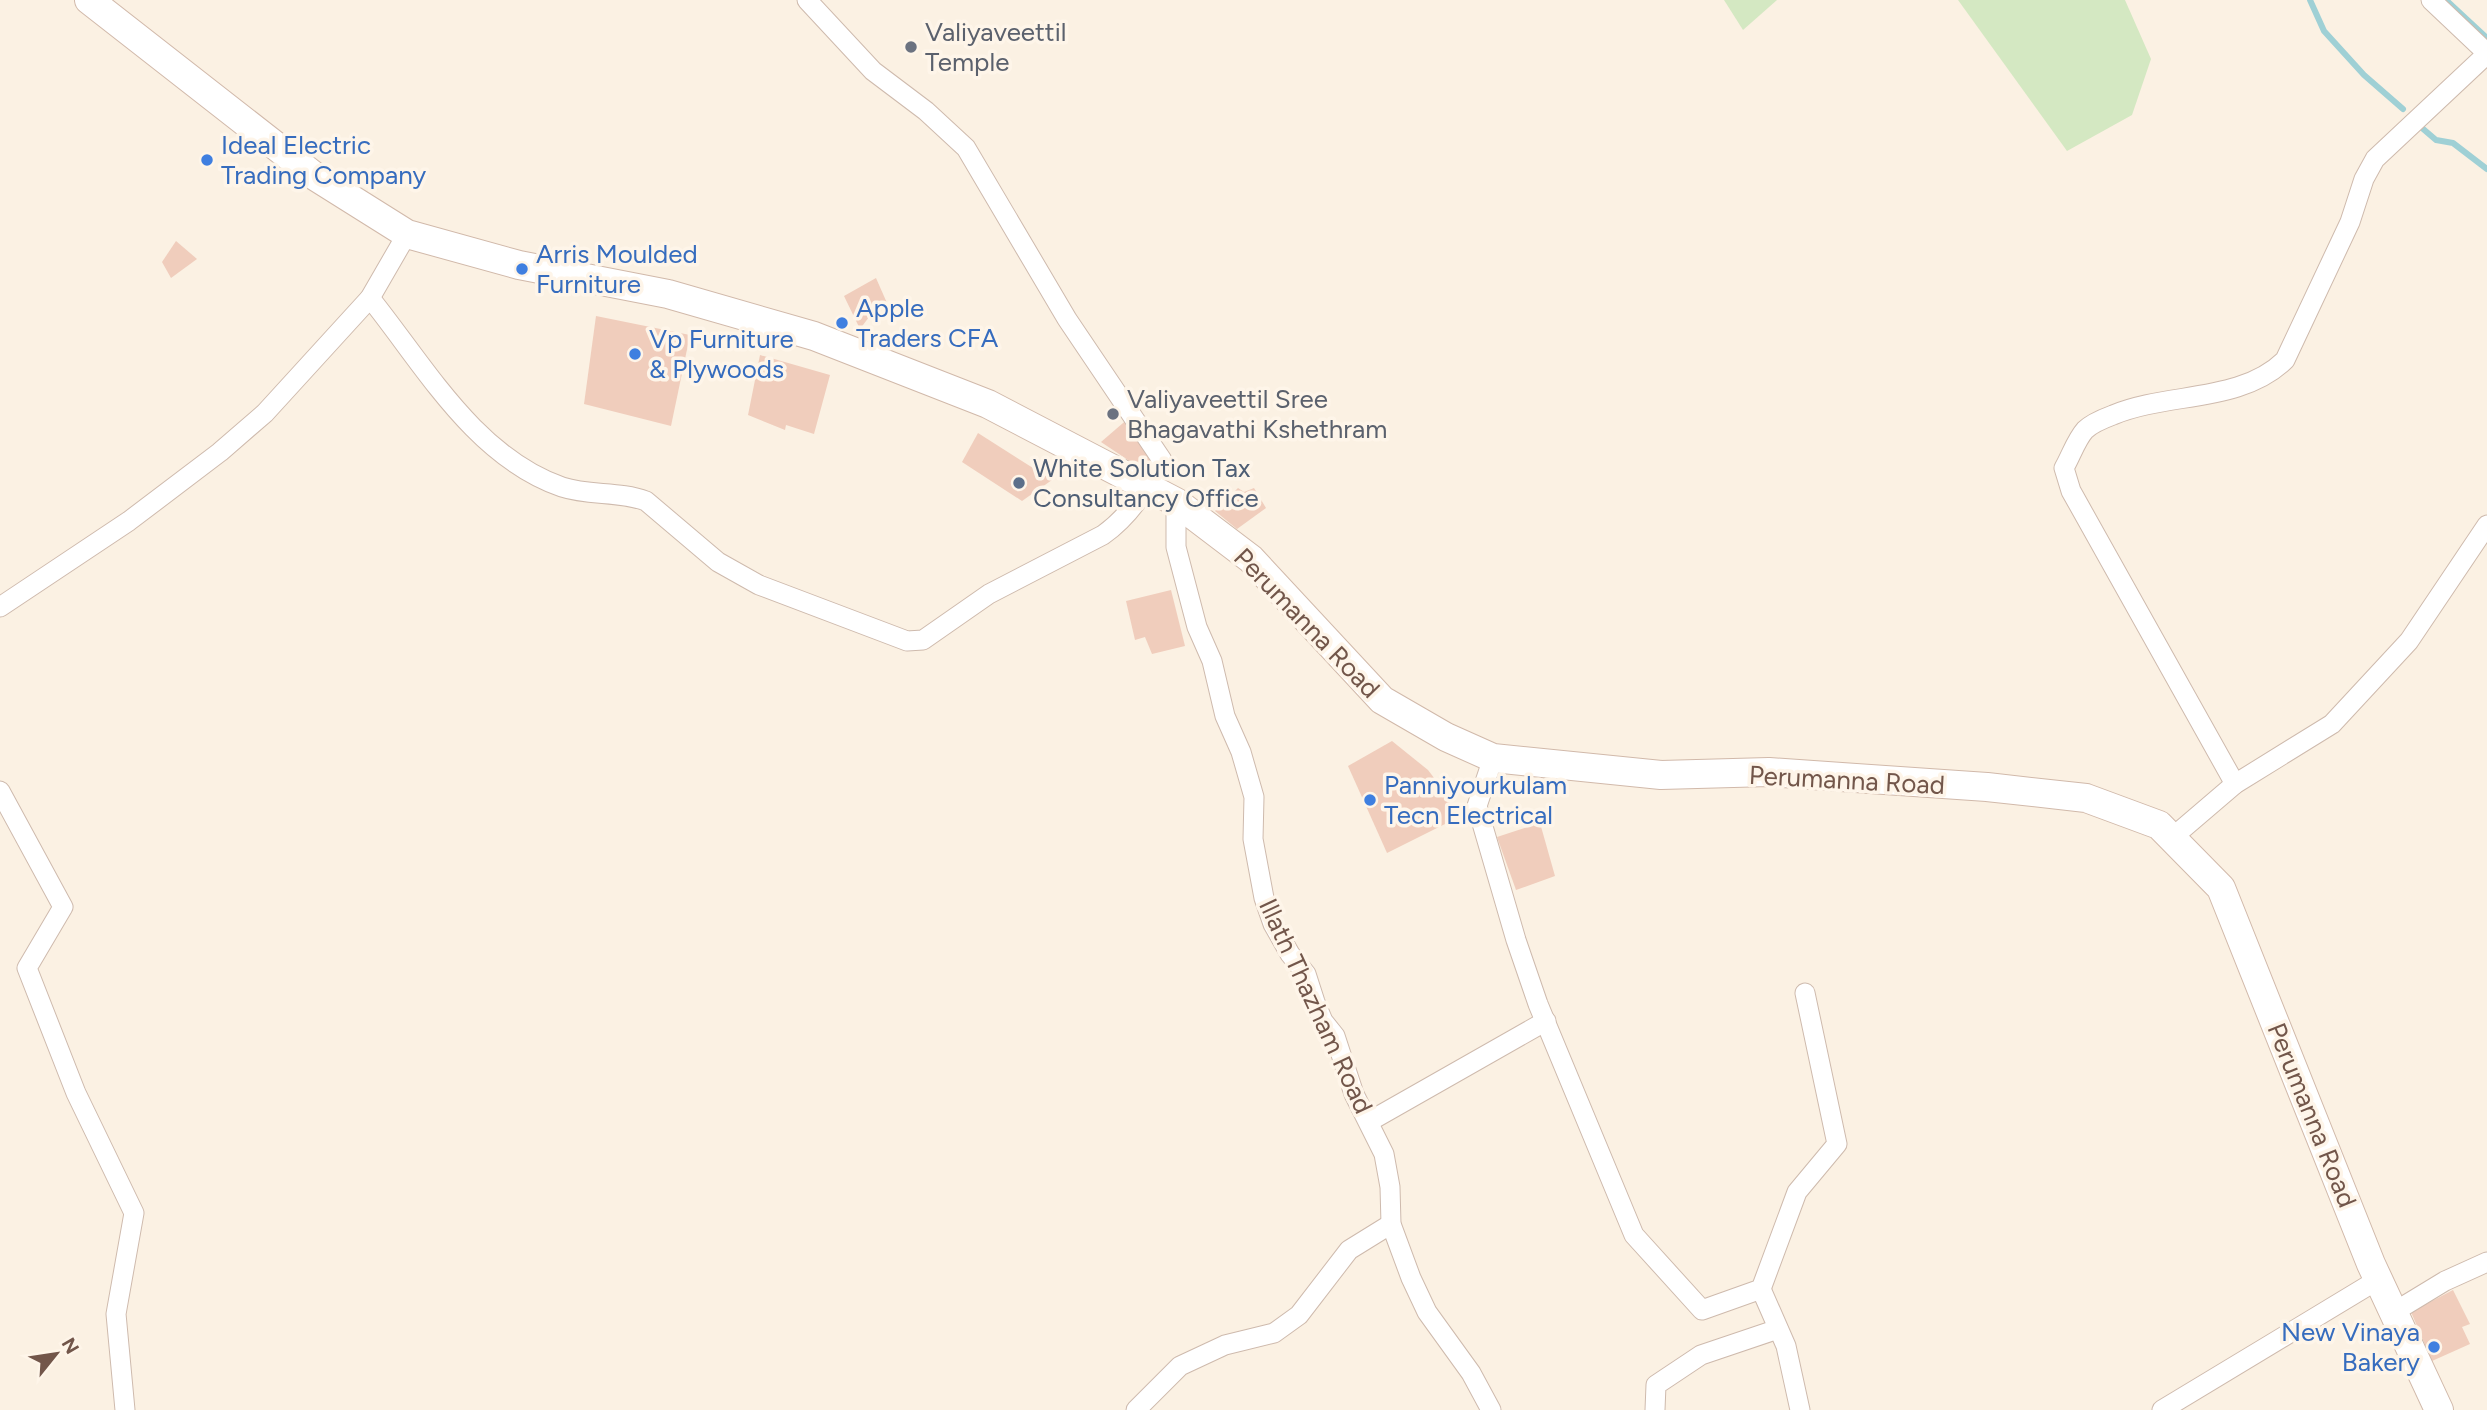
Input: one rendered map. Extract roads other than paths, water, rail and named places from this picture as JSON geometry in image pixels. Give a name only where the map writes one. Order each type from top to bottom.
[{"type":"main road","name":"Perumanna Road","points":[[89,0],[313,175],[407,234],[519,265],[668,294],[814,336],[988,404],[1176,502],[1266,573],[1382,700],[1446,737],[1493,758],[1661,775],[1780,773],[2087,797],[2159,825],[2221,888],[2379,1279],[2439,1410]]},
{"type":"street","points":[[370,298],[440,390],[506,459],[529,473],[564,488],[632,496],[646,501],[718,562],[759,585],[907,641],[923,640],[989,594],[1103,535],[1113,528],[1148,488],[1162,460],[1067,319],[966,148],[926,111],[873,71],[807,0]]},
{"type":"street","points":[[2235,784],[2071,491],[2064,468],[2087,429],[2106,418],[2132,407],[2233,388],[2270,374],[2285,360],[2350,222],[2364,179],[2375,159],[2487,53],[2431,0]]},
{"type":"street","points":[[0,607],[129,521],[220,452],[265,413],[370,298],[407,234]]},
{"type":"street","name":"Illath Thazham Road","points":[[1176,502],[1176,547],[1197,627],[1212,660],[1226,716],[1241,752],[1254,797],[1252,839],[1264,898],[1273,924],[1290,954],[1306,974],[1319,1012],[1335,1036],[1354,1094],[1370,1121],[1384,1154],[1390,1187],[1391,1224],[1397,1245],[1427,1312],[1471,1373],[1491,1410]]},
{"type":"street","points":[[2173,837],[2235,784],[2332,724],[2409,641],[2487,525]]},
{"type":"street","points":[[1493,758],[1477,806],[1516,940],[1546,1021],[1634,1235],[1702,1310],[1761,1289]]},
{"type":"street","points":[[0,791],[62,907],[27,968],[76,1093],[134,1213],[116,1314],[125,1410]]},
{"type":"street","points":[[1800,1410],[1786,1346],[1761,1289],[1797,1192],[1837,1144],[1805,993]]},
{"type":"street","points":[[1370,1121],[1546,1021]]},
{"type":"street","points":[[1136,1410],[1180,1366],[1225,1345],[1246,1343],[1274,1333],[1299,1315],[1349,1250],[1391,1224]]},
{"type":"street","points":[[2394,1312],[2445,1282],[2487,1262]]},
{"type":"street","points":[[2162,1410],[2181,1404],[2379,1279]]},
{"type":"street","points":[[1655,1410],[1656,1385],[1701,1355],[1778,1329]]},
{"type":"waterway","points":[[2310,0],[2324,31],[2364,75],[2403,109]]},
{"type":"waterway","points":[[2446,0],[2487,38]]},
{"type":"waterway","points":[[2422,128],[2436,140],[2453,143],[2487,169]]},
{"type":"place","name":"Valiyaveettil Temple","points":[[911,47]]},
{"type":"place","name":"Ideal Electric Trading Company","points":[[207,160]]},
{"type":"place","name":"Arris Moulded Furniture","points":[[522,269]]},
{"type":"place","name":"Apple Traders CFA","points":[[842,323]]},
{"type":"place","name":"Vp Furniture & Plywoods","points":[[635,354]]},
{"type":"place","name":"Valiyaveettil Sree Bhagavathi Kshethram","points":[[1113,414]]},
{"type":"place","name":"White Solution Tax Consultancy Office","points":[[1019,483]]},
{"type":"place","name":"Panniyourkulam Tecn Electrical","points":[[1370,800]]},
{"type":"place","name":"New Vinaya Bakery","points":[[2434,1347]]}]
